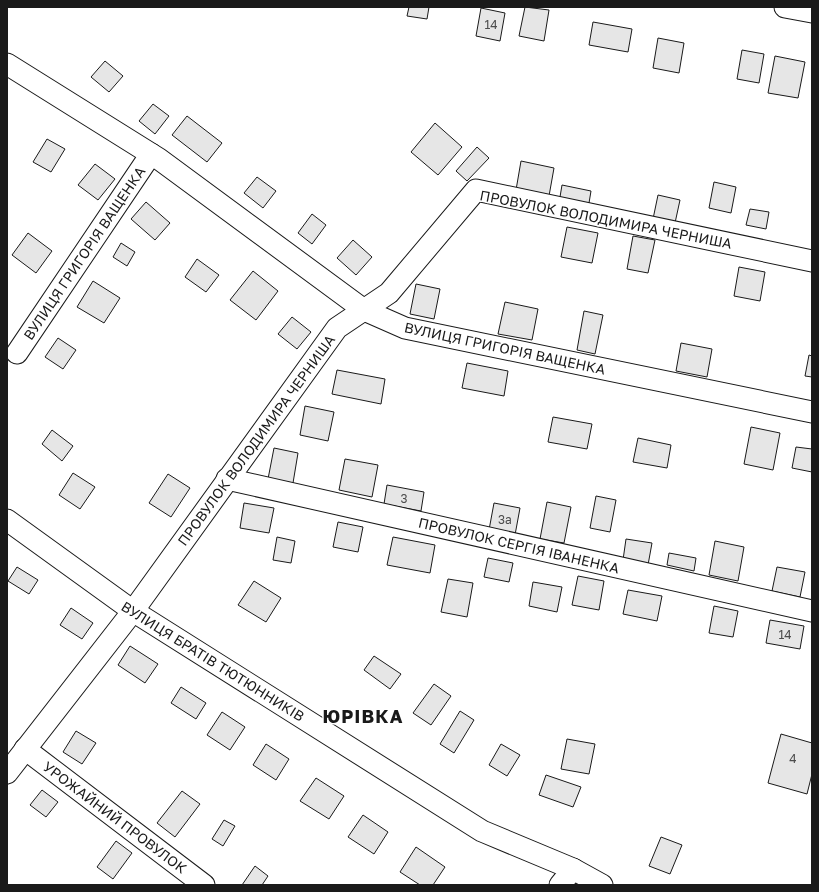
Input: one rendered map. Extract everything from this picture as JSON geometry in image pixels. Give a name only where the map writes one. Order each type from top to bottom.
[{"type":"street","points":[[785,7],[812,12]]},
{"type":"street","name":"ВУЛИЦЯ ГРИГОРІЯ ВАЩЕНКА","points":[[7,64],[151,154],[364,310],[405,328],[812,412]]},
{"type":"street","name":"ВУЛИЦЯ ГРИГОРІЯ ВАЩЕНКА","points":[[17,353],[151,154]]},
{"type":"street","name":"ПРОВУЛОК ВОЛОДИМИРА ЧЕРНИША","points":[[7,773],[133,611],[337,328],[389,293],[476,190],[812,261]]},
{"type":"street","name":"ПРОВУЛОК СЕРГІЯ ІВАНЕНКА","points":[[227,480],[812,611]]},
{"type":"street","name":"ВУЛИЦЯ БРАТІВ ТЮТЮННИКІВ","points":[[7,520],[133,611],[482,831],[567,877],[602,885]]},
{"type":"street","name":"УРОЖАЙНИЙ ПРОВУЛОК","points":[[26,749],[204,885]]},
{"type":"building","points":[[409,7],[429,7],[427,19],[407,16]]},
{"type":"building","points":[[525,7],[549,10],[544,41],[519,36]]},
{"type":"building","points":[[481,8],[505,13],[500,41],[476,36]]},
{"type":"building","points":[[593,22],[632,29],[628,52],[589,45]]},
{"type":"building","points":[[658,38],[684,43],[679,73],[653,68]]},
{"type":"building","points":[[742,50],[764,54],[759,83],[737,79]]},
{"type":"building","points":[[775,56],[805,62],[798,98],[768,93]]},
{"type":"building","points":[[105,61],[123,76],[109,92],[91,77]]},
{"type":"building","points":[[153,104],[169,116],[155,134],[139,121]]},
{"type":"building","points":[[187,116],[222,143],[207,162],[172,135]]},
{"type":"building","points":[[435,123],[462,147],[438,175],[411,152]]},
{"type":"building","points":[[47,139],[65,149],[51,172],[33,162]]},
{"type":"building","points":[[477,147],[489,158],[467,181],[456,171]]},
{"type":"building","points":[[521,161],[554,168],[549,196],[516,190]]},
{"type":"building","points":[[95,164],[115,179],[98,200],[78,185]]},
{"type":"building","points":[[257,177],[276,191],[263,208],[244,193]]},
{"type":"building","points":[[714,182],[736,187],[731,213],[709,208]]},
{"type":"building","points":[[562,185],[591,191],[588,209],[559,203]]},
{"type":"building","points":[[658,195],[680,200],[675,223],[653,219]]},
{"type":"building","points":[[146,202],[170,223],[155,240],[131,219]]},
{"type":"building","points":[[750,209],[769,212],[766,229],[746,225]]},
{"type":"building","points":[[312,214],[326,225],[312,244],[298,233]]},
{"type":"building","points":[[567,227],[598,233],[592,263],[561,257]]},
{"type":"building","points":[[28,233],[52,251],[36,273],[12,255]]},
{"type":"building","points":[[633,236],[655,240],[648,273],[627,269]]},
{"type":"building","points":[[353,240],[372,257],[356,275],[337,258]]},
{"type":"building","points":[[121,243],[135,252],[127,266],[113,257]]},
{"type":"building","points":[[197,259],[219,275],[206,292],[185,277]]},
{"type":"building","points":[[739,267],[765,272],[760,301],[734,296]]},
{"type":"building","points":[[253,271],[278,291],[256,320],[230,300]]},
{"type":"building","points":[[93,281],[120,298],[104,323],[77,307]]},
{"type":"building","points":[[416,284],[440,289],[434,319],[410,314]]},
{"type":"building","points":[[505,302],[538,309],[532,340],[498,334]]},
{"type":"building","points":[[584,311],[603,315],[595,354],[577,350]]},
{"type":"building","points":[[292,317],[311,332],[297,349],[278,334]]},
{"type":"building","points":[[58,338],[76,350],[63,369],[45,357]]},
{"type":"building","points":[[681,343],[712,349],[707,377],[676,371]]},
{"type":"building","points":[[809,355],[812,356],[812,377],[805,376]]},
{"type":"building","points":[[467,363],[508,371],[504,396],[462,388]]},
{"type":"building","points":[[337,370],[385,379],[381,404],[332,394]]},
{"type":"building","points":[[305,406],[334,412],[328,441],[300,435]]},
{"type":"building","points":[[553,417],[592,424],[587,449],[548,442]]},
{"type":"building","points":[[751,427],[780,433],[773,470],[744,464]]},
{"type":"building","points":[[52,430],[73,446],[62,461],[42,444]]},
{"type":"building","points":[[638,438],[671,445],[667,468],[633,462]]},
{"type":"building","points":[[796,447],[812,449],[812,472],[792,468]]},
{"type":"building","points":[[274,448],[298,453],[293,483],[268,479]]},
{"type":"building","points":[[345,459],[378,465],[372,497],[339,490]]},
{"type":"building","points":[[73,473],[95,487],[80,509],[59,495]]},
{"type":"building","points":[[168,474],[190,488],[171,517],[149,503]]},
{"type":"building","points":[[387,485],[424,492],[421,511],[384,504]]},
{"type":"building","points":[[596,496],[616,500],[610,532],[590,528]]},
{"type":"building","points":[[547,502],[571,507],[564,543],[540,539]]},
{"type":"building","points":[[244,503],[274,508],[269,533],[240,528]]},
{"type":"building","points":[[494,503],[520,508],[515,535],[489,530]]},
{"type":"building","points":[[338,522],[363,527],[358,552],[333,547]]},
{"type":"building","points":[[277,537],[295,541],[291,563],[273,560]]},
{"type":"building","points":[[393,537],[435,545],[430,573],[387,565]]},
{"type":"building","points":[[626,539],[652,543],[648,565],[623,560]]},
{"type":"building","points":[[715,541],[744,547],[738,581],[709,575]]},
{"type":"building","points":[[669,553],[696,558],[694,571],[667,565]]},
{"type":"building","points":[[488,558],[513,563],[509,582],[484,577]]},
{"type":"building","points":[[17,567],[38,580],[29,594],[8,581]]},
{"type":"building","points":[[777,567],[805,572],[800,597],[772,591]]},
{"type":"building","points":[[578,576],[604,581],[599,610],[572,605]]},
{"type":"building","points":[[448,579],[473,583],[467,617],[441,612]]},
{"type":"building","points":[[254,581],[281,598],[266,622],[238,605]]},
{"type":"building","points":[[533,582],[562,587],[557,612],[529,606]]},
{"type":"building","points":[[628,590],[662,596],[657,621],[623,614]]},
{"type":"building","points":[[714,606],[738,611],[733,637],[709,633]]},
{"type":"building","points":[[71,608],[93,623],[82,639],[60,625]]},
{"type":"building","points":[[770,620],[804,626],[800,649],[766,643]]},
{"type":"building","points":[[130,646],[158,664],[145,683],[118,665]]},
{"type":"building","points":[[374,656],[401,674],[390,689],[364,670]]},
{"type":"building","points":[[434,684],[451,696],[431,725],[413,713]]},
{"type":"building","points":[[181,687],[206,703],[196,719],[171,703]]},
{"type":"building","points":[[460,711],[474,720],[454,753],[440,744]]},
{"type":"building","points":[[222,712],[245,727],[230,750],[207,735]]},
{"type":"building","points":[[76,731],[96,743],[82,764],[63,752]]},
{"type":"building","points":[[781,734],[812,743],[812,774],[807,794],[768,783]]},
{"type":"building","points":[[567,739],[595,744],[589,774],[561,769]]},
{"type":"building","points":[[266,744],[289,759],[276,780],[253,765]]},
{"type":"building","points":[[501,744],[520,755],[507,776],[489,765]]},
{"type":"building","points":[[546,775],[581,787],[573,807],[539,795]]},
{"type":"building","points":[[316,778],[344,796],[329,819],[300,801]]},
{"type":"building","points":[[42,790],[58,802],[46,817],[30,805]]},
{"type":"building","points":[[182,791],[200,804],[175,837],[157,823]]},
{"type":"building","points":[[363,815],[388,832],[374,854],[348,837]]},
{"type":"building","points":[[224,820],[235,826],[223,846],[212,839]]},
{"type":"building","points":[[661,837],[682,845],[670,874],[649,866]]},
{"type":"building","points":[[116,841],[132,853],[113,879],[97,867]]},
{"type":"building","points":[[416,847],[445,867],[433,885],[420,885],[400,872]]},
{"type":"building","points":[[255,866],[268,876],[262,885],[242,885]]},
{"type":"district","name":"ЮРІВКА","points":[[363,716]]}]
